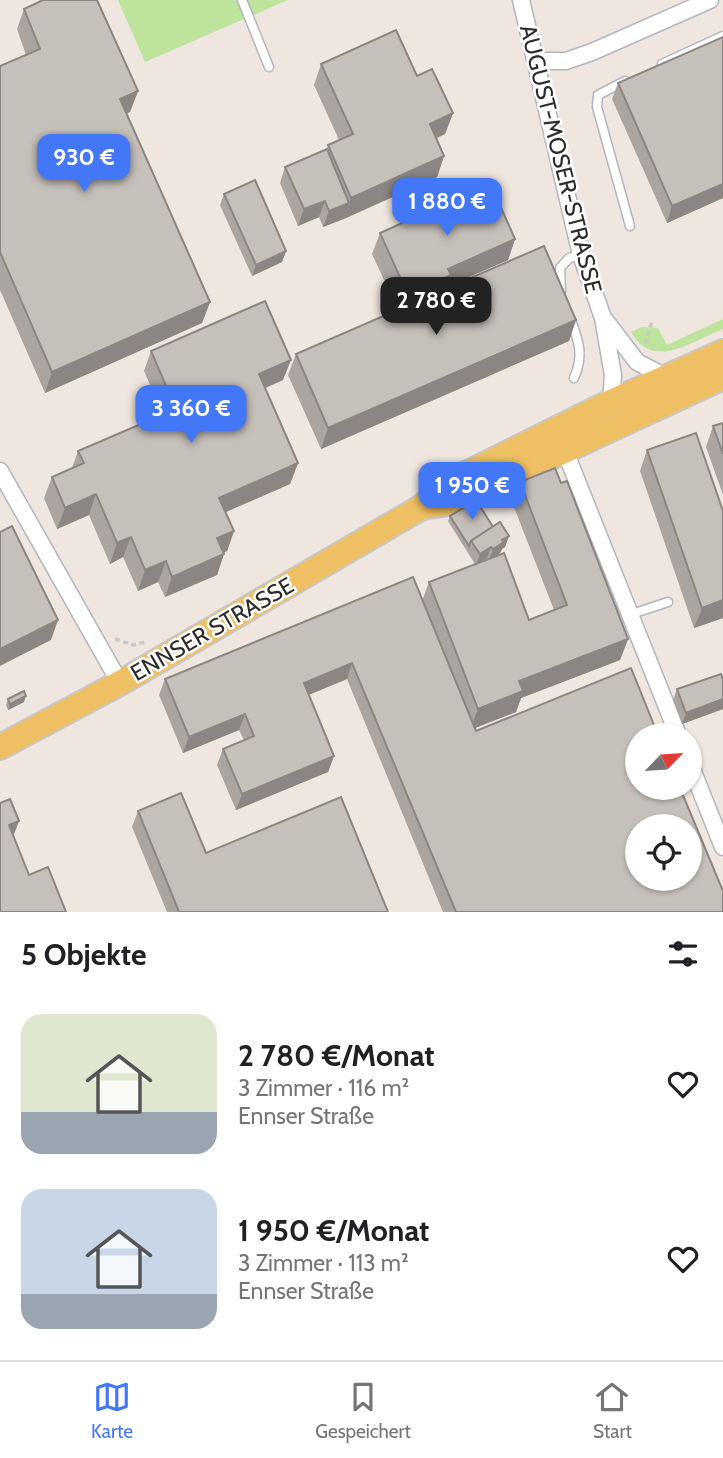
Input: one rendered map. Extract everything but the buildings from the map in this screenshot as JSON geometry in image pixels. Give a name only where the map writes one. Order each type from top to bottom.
[{"type":"main road","name":"ENNSER STRASSE","points":[[0,747],[120,683],[422,507],[446,484],[611,402],[723,352]]},
{"type":"main road","name":"ENNSER STRASSE","points":[[422,507],[454,502],[723,377]]},
{"type":"street","name":"AUGUST-MOSER-STRASSE","points":[[521,0],[581,255],[603,318],[613,375],[611,402]]},
{"type":"street","points":[[536,61],[566,61],[710,0]]},
{"type":"street","name":"AUGUST-MOSER-STRASSE","points":[[603,318],[637,362],[666,377]]},
{"type":"street","points":[[565,452],[673,723]]},
{"type":"street","points":[[0,471],[120,683]]},
{"type":"street","points":[[702,794],[723,847]]},
{"type":"lane","points":[[242,0],[269,66]]},
{"type":"lane","points":[[649,70],[723,36]]},
{"type":"lane","points":[[630,226],[597,107],[598,95],[637,75]]},
{"type":"lane","points":[[564,300],[560,288],[560,268],[569,258],[581,255]]},
{"type":"lane","points":[[568,312],[577,336],[581,362],[574,378]]},
{"type":"lane","points":[[629,615],[668,601]]},
{"type":"path","points":[[643,352],[652,321]]},
{"type":"green space","points":[[118,0],[288,0],[145,62]]},
{"type":"green space","points":[[723,319],[723,329],[686,346],[661,352],[640,344],[631,332],[642,327],[658,328],[667,345]]}]
